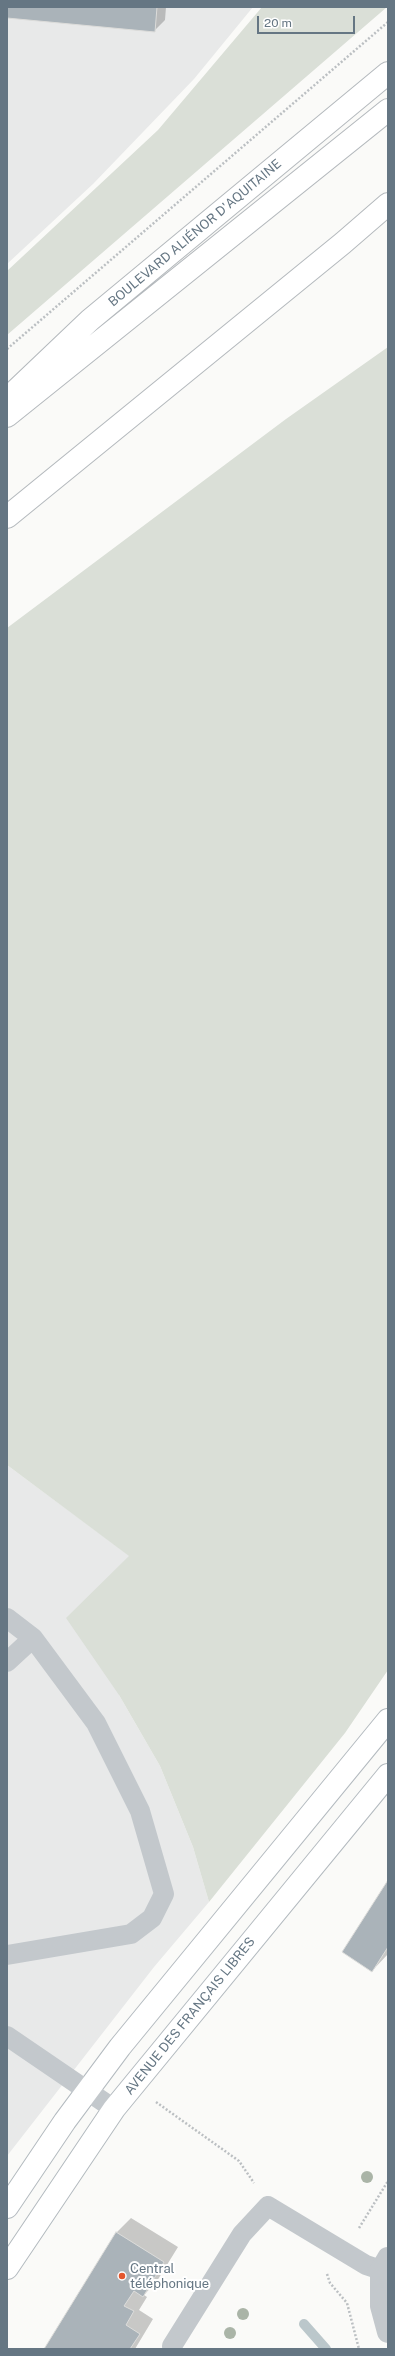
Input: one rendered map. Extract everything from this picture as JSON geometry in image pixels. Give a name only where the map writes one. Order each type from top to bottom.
[{"type":"main road","name":"BOULEVARD ALIÉNOR D'AQUITAINE","points":[[7,399],[90,320],[388,73]]},
{"type":"main road","points":[[7,416],[388,110]]},
{"type":"main road","points":[[7,517],[343,243],[388,204]]},
{"type":"main road","points":[[343,243],[388,215]]},
{"type":"main road","points":[[7,2207],[87,2091],[120,2047],[388,1720]]},
{"type":"main road","name":"AVENUE DES FRANÇAIS LIBRES","points":[[7,2268],[114,2109],[388,1775]]},
{"type":"street","points":[[384,2264],[381,2306],[388,2332]]},
{"type":"lane","points":[[7,1618],[33,1638],[96,1723],[140,1811],[164,1894],[152,1918],[131,1934],[7,1955]]},
{"type":"lane","points":[[7,1662],[33,1638]]},
{"type":"lane","points":[[7,2036],[114,2109]]},
{"type":"lane","points":[[172,2346],[242,2234],[268,2206],[366,2265],[384,2264]]},
{"type":"path","points":[[7,349],[388,22]]},
{"type":"path","points":[[153,2100],[239,2161],[268,2206]]},
{"type":"shaded area","points":[[7,7],[253,7],[194,79],[93,184],[7,264]]},
{"type":"shaded area","points":[[262,7],[387,7],[7,335],[7,271],[158,130]]},
{"type":"shaded area","points":[[388,347],[388,1670],[345,1733],[209,1902],[193,1847],[160,1766],[119,1695],[66,1618],[129,1556],[7,1465],[7,628],[286,419]]},
{"type":"shaded area","points":[[7,1465],[130,1556],[119,1695],[160,1766],[193,1847],[209,1902],[154,1967],[7,2156]]},
{"type":"building","points":[[7,7],[157,7],[155,32],[7,18]]},
{"type":"building","points":[[388,1880],[388,1947],[372,1972],[342,1952]]},
{"type":"building","name":"Central téléphonique","points":[[116,2232],[164,2262],[143,2297],[134,2291],[124,2306],[134,2311],[126,2325],[140,2334],[130,2349],[44,2349]]},
{"type":"waterway","points":[[304,2324],[326,2349]]},
{"type":"place","name":"Central téléphonique","points":[[122,2276]]}]
